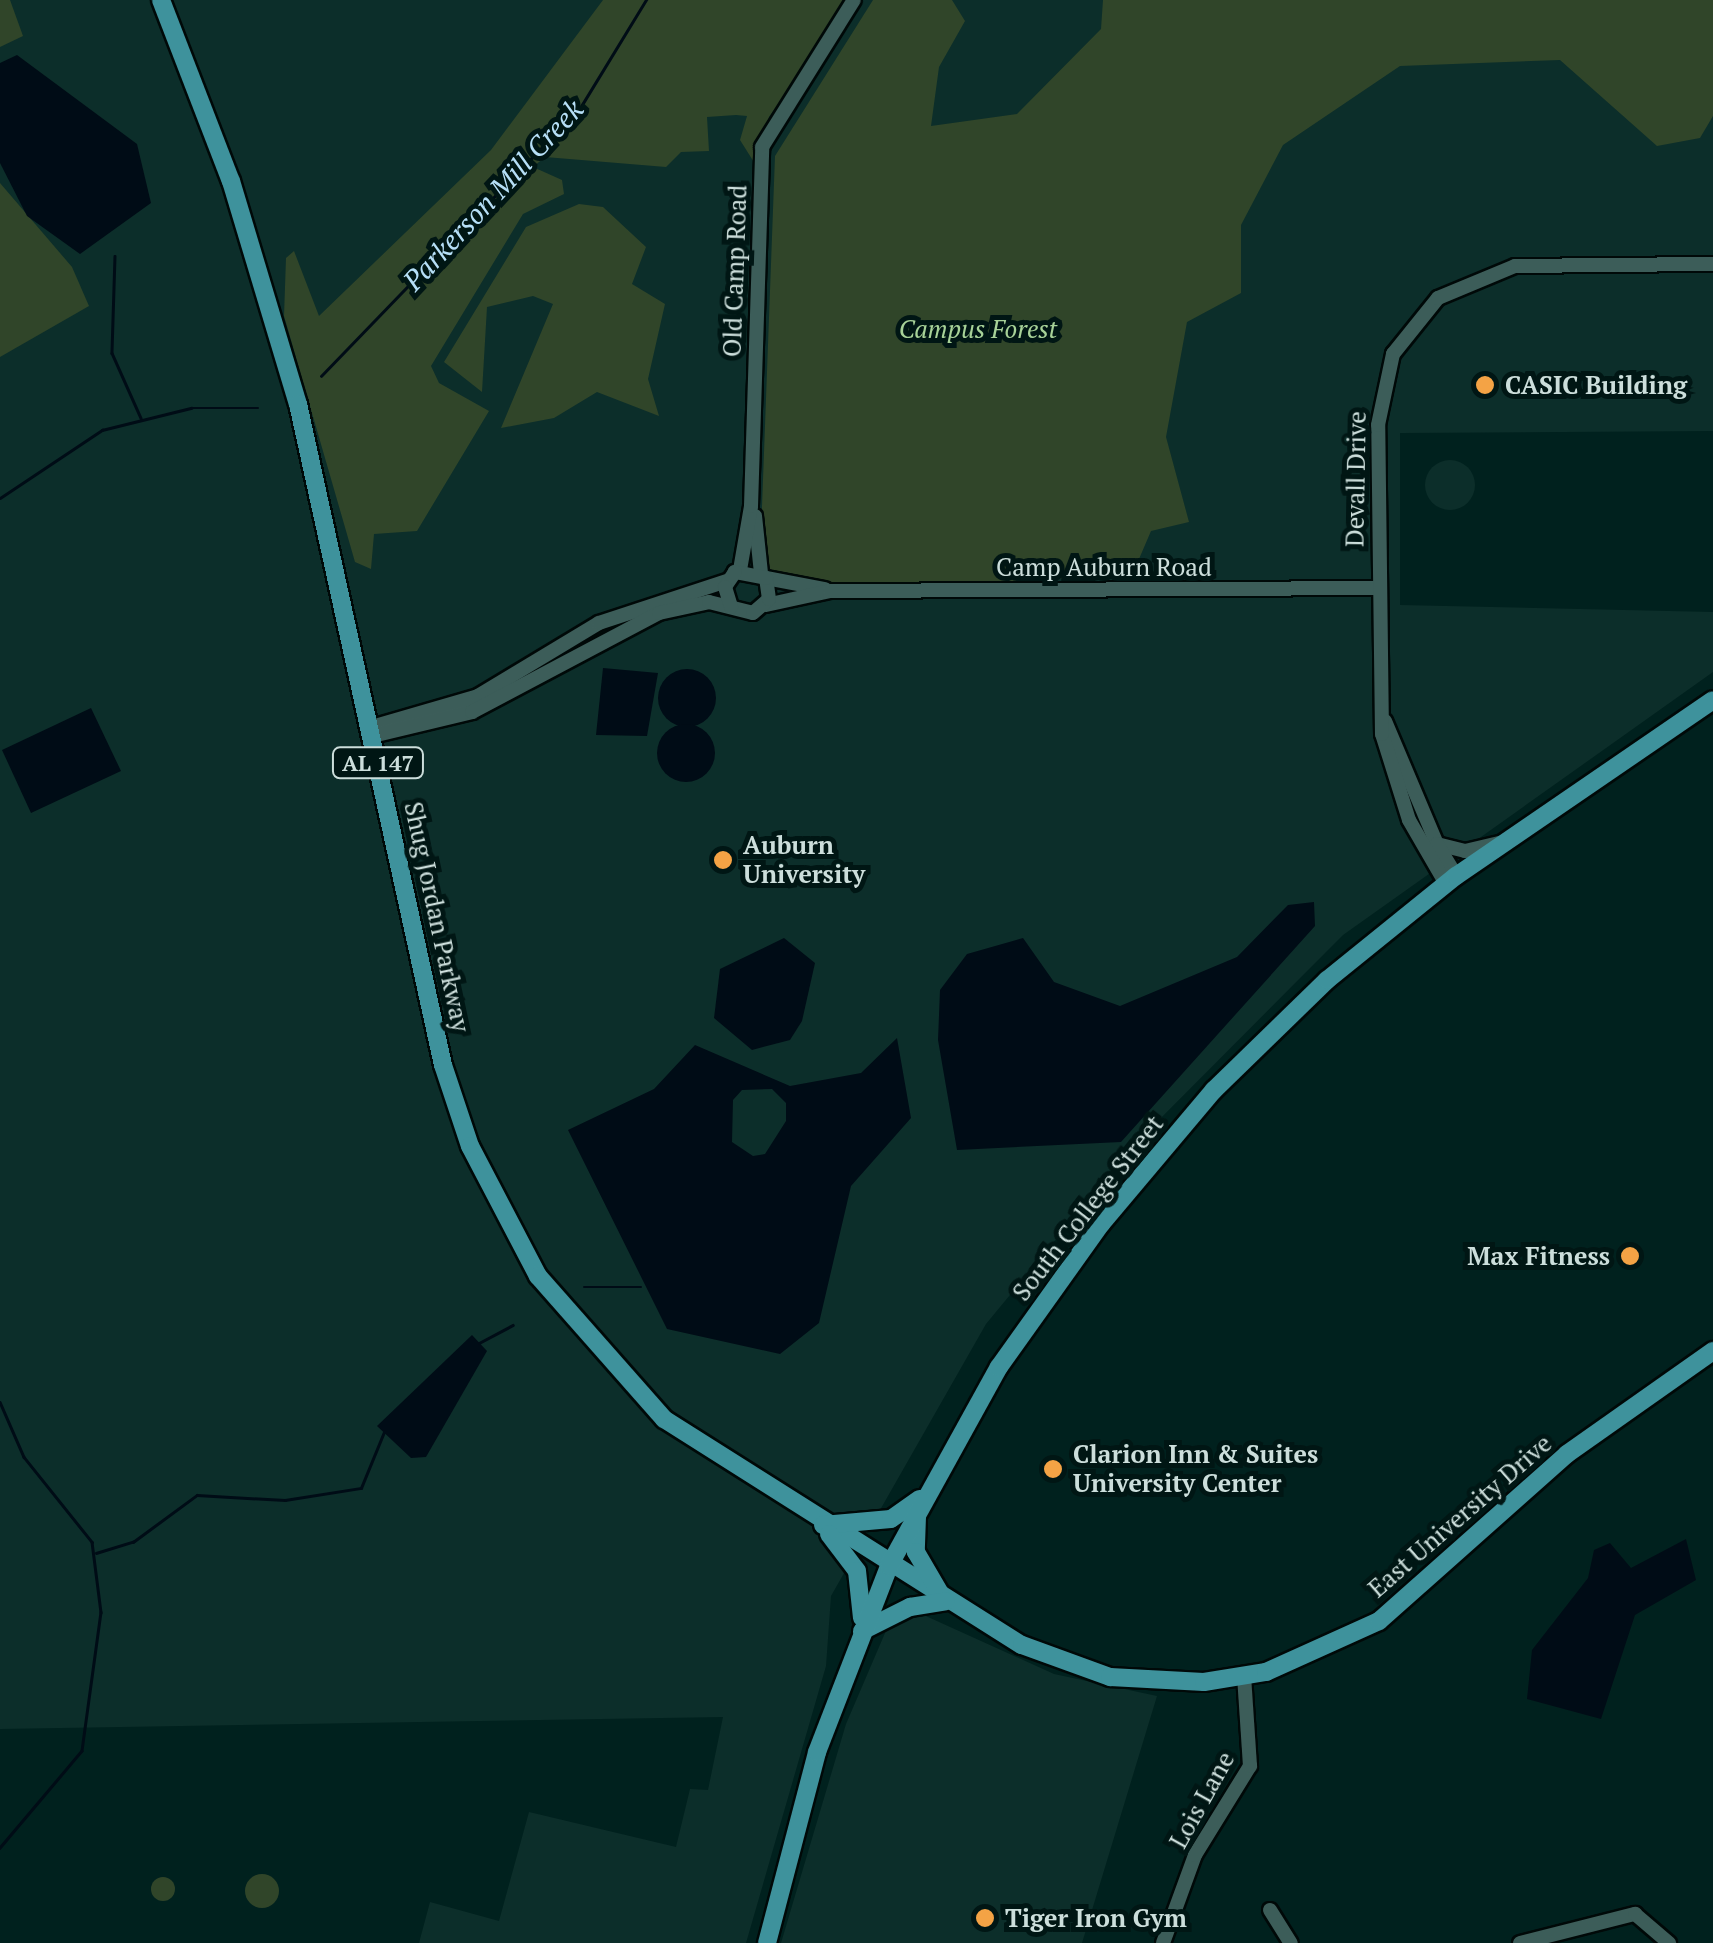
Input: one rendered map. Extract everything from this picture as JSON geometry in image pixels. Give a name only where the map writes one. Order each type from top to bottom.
[{"type":"main road","name":"Shug Jordan Parkway","points":[[162,0],[268,298],[371,731],[452,1096],[516,1240],[590,1343],[664,1419],[889,1566]]},
{"type":"main road","name":"South College Street","points":[[767,1943],[817,1752],[889,1566],[999,1367],[1156,1157],[1278,1025],[1451,880],[1713,700]]},
{"type":"main road","name":"East University Drive","points":[[889,1566],[1045,1656],[1110,1677],[1244,1676],[1325,1652],[1379,1621],[1567,1454],[1713,1351]]},
{"type":"main road","points":[[921,1503],[920,1567],[946,1601],[910,1607],[862,1632],[856,1571],[823,1525],[891,1519],[921,1503]]},
{"type":"street","name":"Old Camp Road","points":[[740,570],[751,506],[762,147],[854,0]]},
{"type":"street","name":"Devall Drive","points":[[1385,722],[1378,588],[1380,400],[1399,343],[1430,305],[1515,266],[1713,264]]},
{"type":"street","points":[[371,731],[472,712],[659,614],[697,603],[731,607],[745,614],[766,605],[751,506]]},
{"type":"street","points":[[371,731],[478,696],[599,623],[727,581],[740,570],[764,576]]},
{"type":"street","name":"Camp Auburn Road","points":[[764,576],[830,591]]},
{"type":"street","points":[[727,581],[731,607]]},
{"type":"street","name":"Camp Auburn Road","points":[[766,605],[830,591],[1378,588]]},
{"type":"street","points":[[1385,722],[1451,880]]},
{"type":"street","points":[[1385,722],[1410,820],[1451,880]]},
{"type":"street","points":[[1437,844],[1464,851],[1502,843]]},
{"type":"street","name":"Lois Lane","points":[[1164,1943],[1195,1856],[1250,1766],[1244,1676]]},
{"type":"street","points":[[1270,1910],[1291,1943]]},
{"type":"street","points":[[1520,1943],[1635,1914],[1669,1943]]},
{"type":"shaded area","name":"Auburn University","points":[[0,0],[1713,0],[1713,431],[1400,433],[1400,605],[1713,612],[1713,672],[1343,935],[1134,1145],[986,1324],[831,1596],[826,1666],[746,1943],[419,1943],[430,1902],[499,1921],[529,1812],[676,1847],[690,1789],[708,1790],[723,1717],[0,1729]]},
{"type":"shaded area","points":[[17,55],[137,144],[151,203],[80,254],[27,216],[0,163],[0,63]]},
{"type":"shaded area","points":[[1450,460],[1467,468],[1475,485],[1467,502],[1450,510],[1433,502],[1425,485],[1433,468]]},
{"type":"shaded area","points":[[603,668],[658,673],[647,736],[596,735]]},
{"type":"shaded area","points":[[687,669],[707,678],[716,698],[707,718],[687,727],[667,718],[658,698],[667,678]]},
{"type":"shaded area","points":[[91,708],[121,771],[31,813],[2,750]]},
{"type":"shaded area","points":[[686,724],[707,732],[715,753],[707,774],[686,782],[665,774],[657,753],[665,732]]},
{"type":"shaded area","points":[[1314,902],[1315,926],[1121,1142],[957,1150],[938,1040],[940,990],[967,954],[1023,938],[1054,982],[1120,1006],[1237,957],[1288,905]]},
{"type":"shaded area","points":[[784,938],[815,963],[802,1021],[790,1040],[752,1050],[714,1018],[720,969]]},
{"type":"shaded area","points":[[897,1038],[911,1118],[851,1186],[819,1323],[780,1354],[667,1329],[568,1130],[654,1089],[695,1045],[790,1086],[861,1073]],"holes":[[[772,1089],[786,1103],[786,1121],[765,1154],[753,1156],[732,1142],[733,1100],[742,1090]]]},
{"type":"shaded area","points":[[472,1335],[487,1351],[426,1457],[411,1458],[377,1426]]},
{"type":"shaded area","points":[[1686,1539],[1696,1580],[1635,1615],[1601,1719],[1527,1699],[1532,1650],[1588,1578],[1594,1550],[1610,1543],[1631,1568]]},
{"type":"shaded area","points":[[917,1612],[1054,1674],[1157,1696],[1082,1943],[781,1943],[846,1724],[888,1626]]},
{"type":"green space","points":[[0,0],[10,0],[23,36],[0,47]]},
{"type":"green space","points":[[603,0],[852,0],[769,117],[757,167],[740,140],[747,116],[736,115],[707,117],[709,151],[681,152],[666,167],[545,157],[533,167],[562,180],[564,194],[523,214],[431,366],[439,383],[489,411],[417,531],[374,534],[371,569],[355,562],[284,316],[286,258],[294,251],[319,316],[491,150]]},
{"type":"green space","name":"Campus Forest","points":[[873,0],[952,0],[965,21],[939,67],[931,126],[1017,114],[1101,29],[1103,0],[1713,0],[1713,116],[1700,138],[1657,146],[1560,60],[1400,66],[1283,145],[1241,225],[1241,293],[1187,322],[1166,437],[1189,522],[1151,531],[1136,566],[1037,583],[759,587],[775,156]]},
{"type":"green space","points":[[0,183],[72,267],[89,306],[0,357]]},
{"type":"green space","points":[[579,204],[603,207],[646,247],[632,284],[665,304],[648,379],[659,416],[597,392],[554,418],[501,428],[553,304],[533,296],[487,307],[482,392],[444,362],[526,227]]},
{"type":"green space","points":[[262,1874],[274,1879],[279,1891],[274,1903],[262,1908],[250,1903],[245,1891],[250,1879]]},
{"type":"green space","points":[[163,1877],[175,1889],[163,1901],[151,1889]]},
{"type":"waterway","name":"Parkerson Mill Creek","points":[[321,376],[580,108],[646,0]]},
{"type":"waterway","points":[[115,256],[112,353],[141,418]]},
{"type":"waterway","name":"Parkerson Mill Creek","points":[[0,498],[102,430],[191,408],[258,408]]},
{"type":"waterway","points":[[584,1287],[641,1287]]},
{"type":"waterway","points":[[479,1343],[513,1325]]},
{"type":"waterway","name":"Parkerson Mill Creek","points":[[0,1402],[24,1457],[92,1542],[101,1612],[82,1751],[0,1848]]},
{"type":"waterway","points":[[96,1553],[133,1542],[197,1495],[285,1500],[361,1488],[384,1432]]},
{"type":"place","name":"CASIC Building","points":[[1485,385]]},
{"type":"place","name":"Auburn University","points":[[723,860]]},
{"type":"place","name":"Max Fitness","points":[[1630,1256]]},
{"type":"place","name":"Clarion Inn & Suites University Center","points":[[1053,1469]]},
{"type":"place","name":"Tiger Iron Gym","points":[[985,1918]]}]
